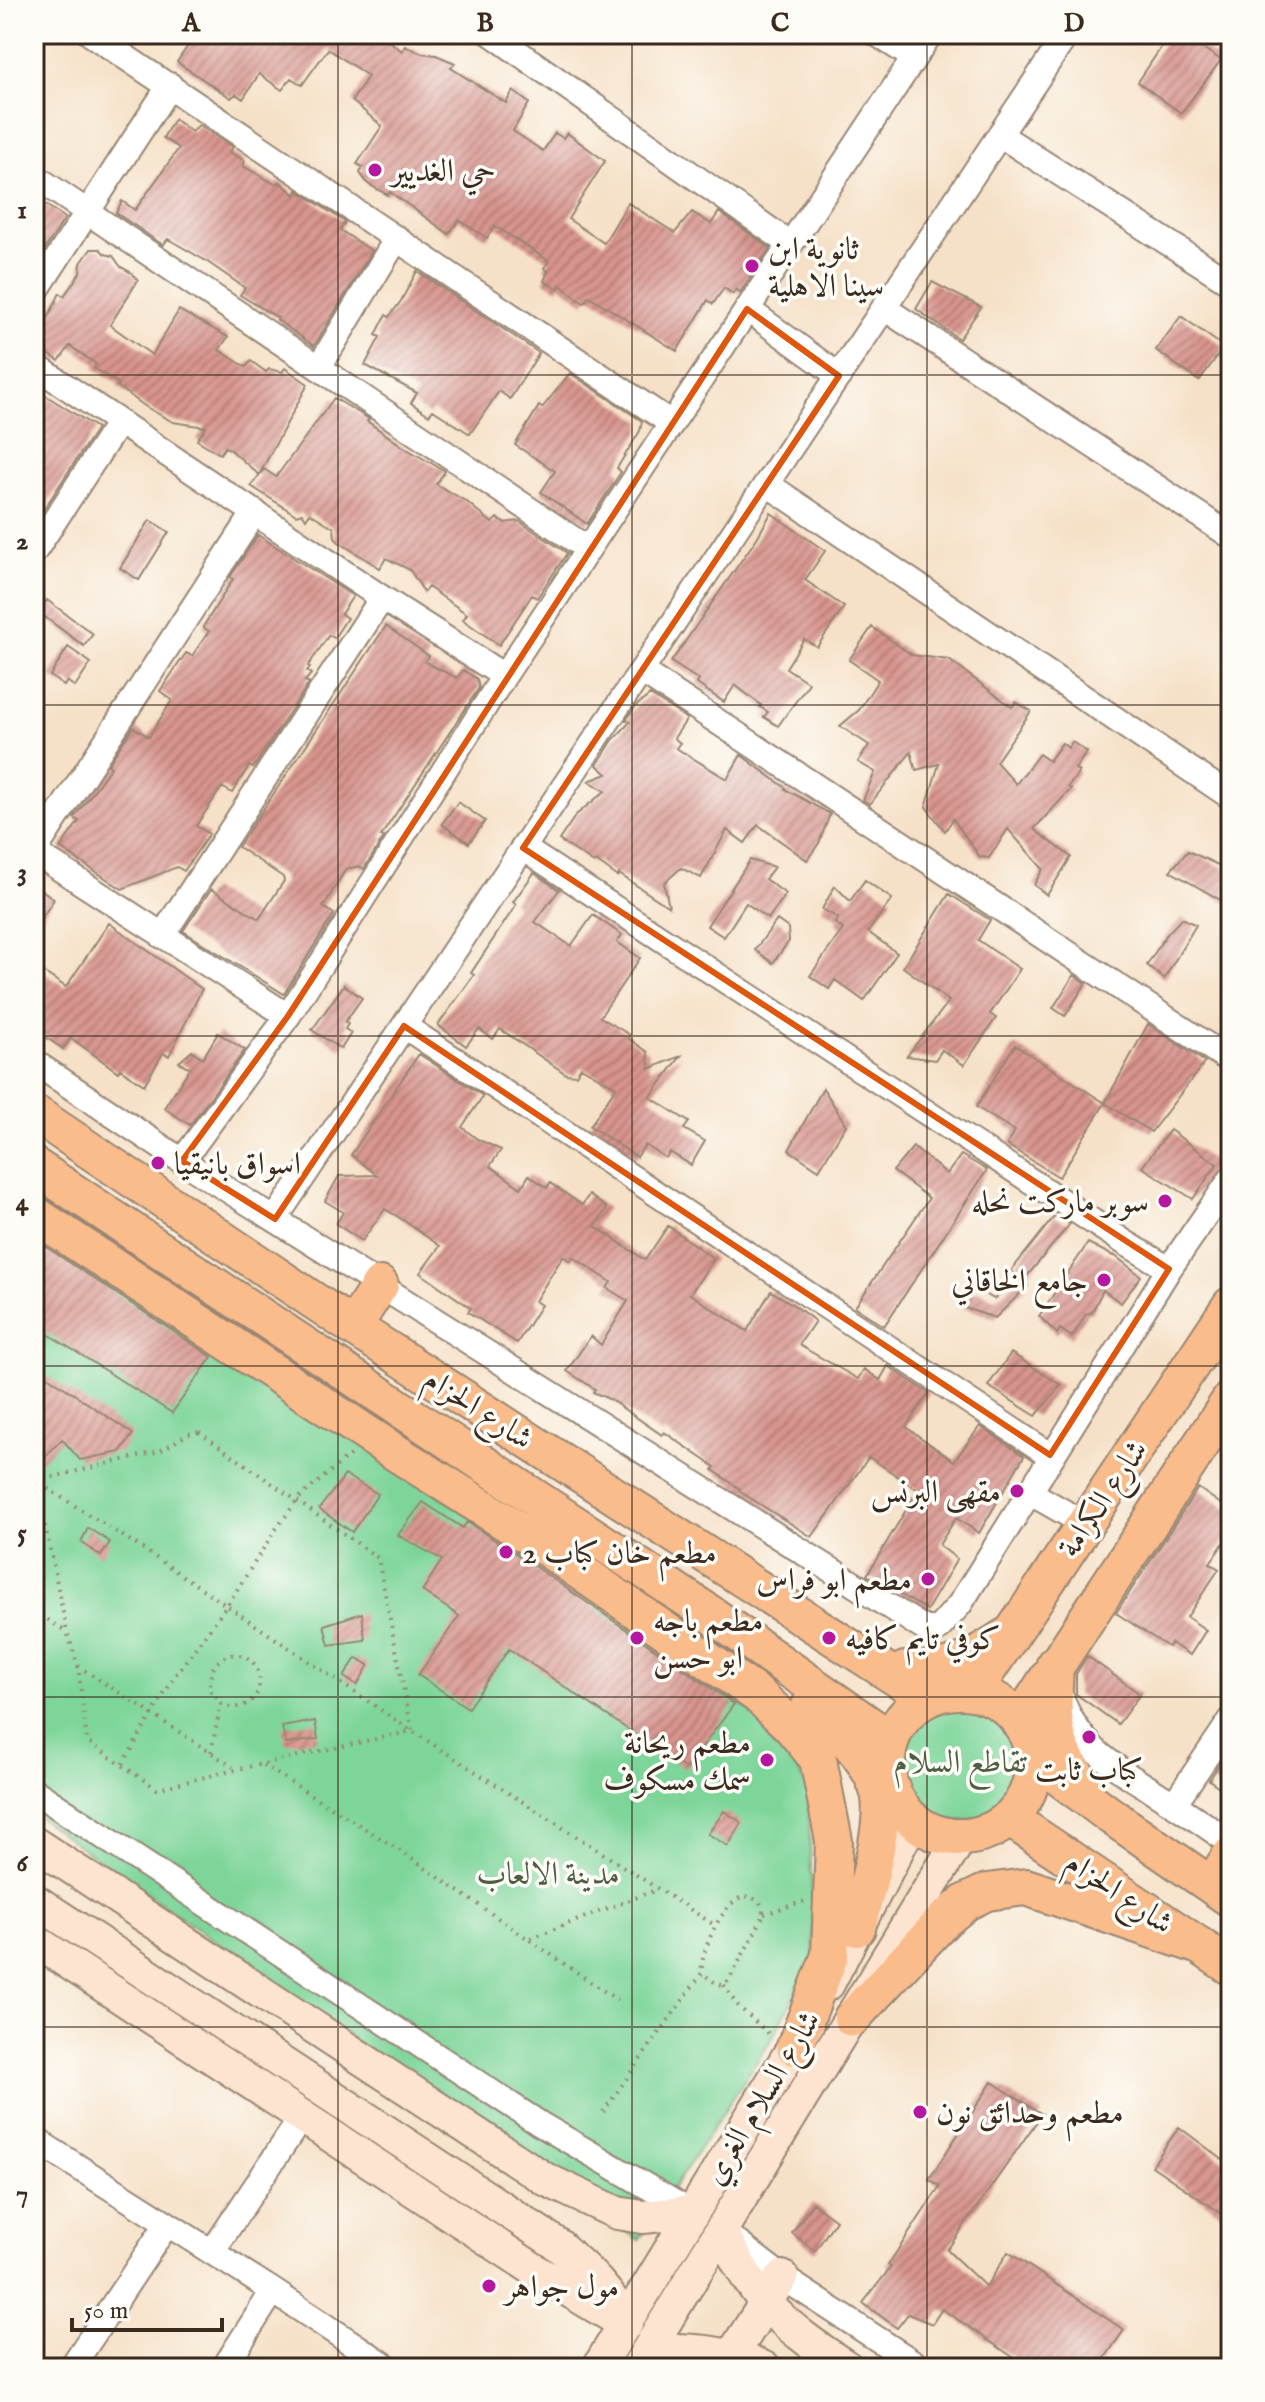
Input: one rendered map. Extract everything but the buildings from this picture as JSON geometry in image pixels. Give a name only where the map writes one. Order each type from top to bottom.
[{"type":"main road","name":"شارع الحزام","points":[[39,1148],[353,1327],[928,1698]]},
{"type":"main road","name":"شارع الحزام","points":[[39,1148],[380,1397],[709,1613],[891,1740]]},
{"type":"main road","points":[[34,1214],[390,1449],[539,1543],[758,1695],[790,1725],[818,1759],[834,1841],[830,1955],[794,2049]]},
{"type":"main road","points":[[353,1327],[380,1285]]},
{"type":"main road","name":"شارع الكرامة","points":[[973,1692],[1231,1305]]},
{"type":"main road","points":[[380,1397],[390,1449]]},
{"type":"main road","name":"شارع الكرامة","points":[[1019,1722],[1231,1399]]},
{"type":"main road","points":[[709,1613],[841,1735],[867,1766],[879,1795],[879,1826],[857,1928]]},
{"type":"main road","points":[[884,1670],[934,1671],[951,1667],[1013,1632]]},
{"type":"main road","points":[[1055,1671],[1053,1706],[1061,1753],[1069,1767],[1111,1816]]},
{"type":"main road","points":[[950,1691],[973,1692],[999,1703],[1019,1722],[1028,1738],[1032,1757],[1028,1790],[1009,1818],[995,1828],[961,1837],[935,1833],[913,1820],[899,1804],[890,1783],[887,1762],[891,1740],[905,1715],[928,1698],[950,1691]]},
{"type":"main road","name":"شارع الحزام","points":[[1032,1757],[1221,1892]]},
{"type":"main road","name":"شارع الحزام","points":[[1009,1818],[1231,1967]]},
{"type":"main road","points":[[1221,1892],[1231,1855]]},
{"type":"main road","points":[[852,2018],[944,1920],[966,1902],[987,1892],[1026,1887],[1200,1946]]},
{"type":"street","points":[[91,34],[671,423]]},
{"type":"street","points":[[492,34],[790,244]]},
{"type":"street","points":[[877,34],[914,58]]},
{"type":"street","points":[[182,1161],[288,1016],[504,676],[930,34]]},
{"type":"street","points":[[275,1219],[1067,34]]},
{"type":"street","points":[[34,294],[170,85]]},
{"type":"street","points":[[1000,135],[1231,283]]},
{"type":"street","points":[[34,176],[588,549]]},
{"type":"street","points":[[319,367],[397,238]]},
{"type":"street","points":[[884,308],[1231,536]]},
{"type":"street","points":[[747,309],[839,376]]},
{"type":"street","points":[[34,365],[504,676]]},
{"type":"street","points":[[34,552],[119,422]]},
{"type":"street","points":[[767,484],[1231,797]]},
{"type":"street","points":[[255,512],[34,852],[288,1016]]},
{"type":"street","points":[[162,936],[382,598]]},
{"type":"street","points":[[641,671],[1231,1061]]},
{"type":"street","points":[[523,848],[1169,1269]]},
{"type":"street","points":[[404,1026],[1050,1455]]},
{"type":"street","points":[[34,1062],[182,1161],[925,1629],[938,1629],[949,1620],[1050,1455],[1169,1269],[1231,1179]]},
{"type":"street","points":[[1029,1492],[1085,1524]]},
{"type":"street","points":[[1055,1671],[1067,1713],[1083,1740],[1116,1769],[1231,1843]]},
{"type":"street","points":[[1174,1804],[1231,1720]]},
{"type":"street","points":[[34,1791],[540,2124],[691,2212]]},
{"type":"street","name":"شارع السلام الغري","points":[[598,2368],[691,2212],[794,2049],[913,1820]]},
{"type":"street","name":"شارع السلام الغري","points":[[643,2359],[961,1837]]},
{"type":"street","points":[[34,1843],[545,2179],[617,2213],[643,2217],[691,2212]]},
{"type":"street","points":[[34,1900],[557,2244],[601,2284],[616,2303],[626,2324]]},
{"type":"street","points":[[34,1940],[541,2274],[626,2324]]},
{"type":"street","points":[[212,2252],[301,2118]]},
{"type":"street","points":[[460,2179],[475,2177],[486,2169],[490,2157],[486,2139]]},
{"type":"street","points":[[35,2140],[389,2368]]},
{"type":"street","points":[[71,2368],[167,2224]]},
{"type":"street","points":[[722,2231],[748,2281],[774,2290],[922,2368]]},
{"type":"street","points":[[728,2362],[774,2290]]},
{"type":"street","points":[[774,2290],[798,2335],[848,2368]]},
{"type":"street","points":[[224,2368],[273,2291]]},
{"type":"street","points":[[643,2359],[711,2351],[728,2362],[764,2368]]},
{"type":"street","points":[[643,2359],[701,2368]]},
{"type":"path","points":[[35,1480],[160,1451],[188,1434],[199,1432],[378,1558],[412,1731]]},
{"type":"path","points":[[123,1765],[176,1674],[226,1607],[298,1499],[351,1454],[374,1463],[390,1449]]},
{"type":"path","points":[[35,1480],[67,1632],[78,1666],[87,1741],[157,1789],[412,1731]]},
{"type":"path","points":[[35,1480],[137,1545],[412,1731],[716,1926]]},
{"type":"path","points":[[34,1526],[48,1531]]},
{"type":"path","points":[[34,1611],[67,1632]]},
{"type":"path","points":[[211,1752],[221,1704],[211,1691],[212,1670],[217,1661],[228,1656],[238,1654],[248,1658],[260,1676],[259,1690],[253,1700],[242,1706],[226,1707],[221,1704]]},
{"type":"path","points":[[78,1666],[235,1769]]},
{"type":"path","points":[[263,1765],[393,1846],[617,2000]]},
{"type":"path","points":[[530,1938],[656,1890]]},
{"type":"path","points":[[603,2112],[702,1973],[701,1960],[716,1926],[730,1906],[740,1897],[748,1896],[760,1902],[764,1914]]},
{"type":"path","points":[[724,1985],[764,1914],[804,1901],[832,1900]]},
{"type":"path","points":[[702,1973],[717,1984],[724,1985],[749,2019],[794,2049]]},
{"type":"highlighted area","points":[[747,309],[839,376],[523,848],[1169,1269],[1050,1455],[404,1026],[275,1219],[182,1161],[288,1016]]},
{"type":"green space","name":"مدينة الالعاب","points":[[34,1226],[370,1447],[782,1733],[808,1791],[814,1959],[773,2037],[639,2240],[34,1814]]},
{"type":"green space","name":"تقاطع السلام","points":[[960,1703],[983,1707],[1002,1720],[1015,1739],[1019,1762],[1015,1785],[1002,1804],[983,1817],[960,1821],[937,1817],[918,1804],[905,1785],[901,1762],[905,1739],[918,1720],[937,1707]]},
{"type":"place","name":"حي الغديير","points":[[375,170]]},
{"type":"place","name":"ثانوية ابن سينا الاهلية","points":[[752,266]]},
{"type":"place","name":"اسواق بانيقيا","points":[[158,1163]]},
{"type":"place","name":"سوبر ماركت نحله","points":[[1165,1201]]},
{"type":"place","name":"جامع الخاقاني","points":[[1104,1280]]},
{"type":"place","name":"مقهى البرنس","points":[[1017,1491]]},
{"type":"place","name":"مطعم خان كباب 2","points":[[506,1552]]},
{"type":"place","name":"مطعم ابو فراس","points":[[928,1579]]},
{"type":"place","name":"مطعم باجه ابو حسن","points":[[637,1638]]},
{"type":"place","name":"كوفي تايم كافيه","points":[[829,1638]]},
{"type":"place","name":"كباب ثابت","points":[[1089,1737]]},
{"type":"place","name":"مطعم ريحانة سمك مسكوف","points":[[767,1760]]},
{"type":"place","name":"مطعم وحدائق نون","points":[[920,2112]]},
{"type":"place","name":"مول جواهر","points":[[489,2286]]}]
